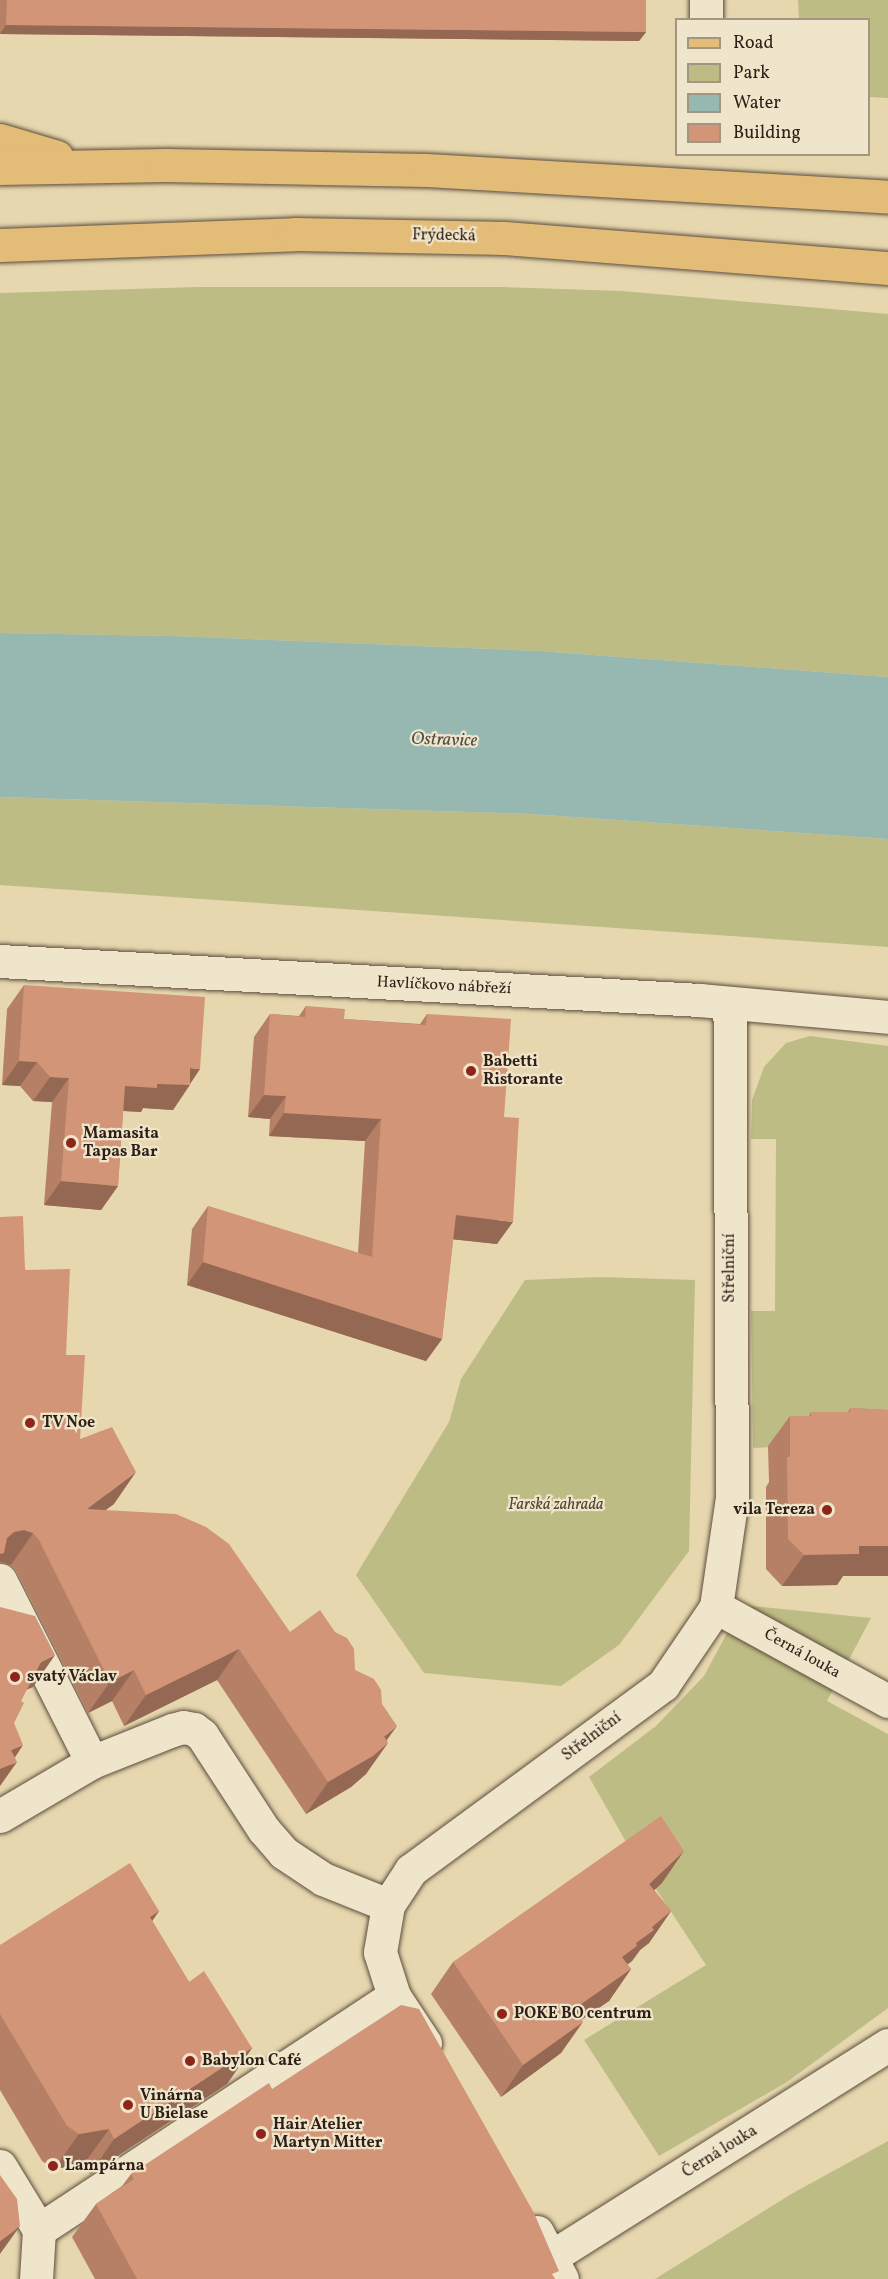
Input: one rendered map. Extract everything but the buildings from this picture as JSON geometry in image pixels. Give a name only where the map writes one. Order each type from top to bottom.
[{"type":"main road","points":[[0,140],[94,166]]},
{"type":"main road","points":[[0,168],[250,166],[509,174],[819,191],[888,197]]},
{"type":"main road","name":"Frýdecká","points":[[0,245],[295,234],[505,238],[888,268]]},
{"type":"street","points":[[706,0],[706,18]]},
{"type":"street","name":"Havlíčkovo nábřeží","points":[[0,960],[729,1003],[888,1017]]},
{"type":"street","name":"Střelniční","points":[[441,2067],[394,1996],[380,1952],[388,1905],[411,1870],[663,1685],[716,1607],[732,1497],[729,1003]]},
{"type":"street","points":[[0,1580],[92,1762]]},
{"type":"street","name":"Černá louka","points":[[716,1607],[888,1701]]},
{"type":"street","points":[[0,1816],[92,1762],[172,1730],[183,1727],[194,1729],[202,1735],[264,1830],[284,1853],[323,1879],[388,1905]]},
{"type":"street","points":[[33,2220],[394,1996]]},
{"type":"street","name":"Černá louka","points":[[557,2268],[888,2045]]},
{"type":"street","points":[[0,2166],[33,2220],[36,2279]]},
{"type":"street","points":[[524,2207],[557,2268]]},
{"type":"green space","points":[[798,0],[888,0],[888,98],[870,97],[870,18],[799,18]]},
{"type":"green space","points":[[199,287],[503,287],[622,291],[888,314],[888,677],[540,651],[174,636],[0,633],[0,293]]},
{"type":"green space","points":[[0,797],[530,814],[888,839],[888,947],[0,885]]},
{"type":"green space","points":[[810,1036],[888,1046],[888,1441],[753,1448],[751,1311],[775,1311],[776,1139],[751,1139],[752,1100],[764,1067],[786,1043]]},
{"type":"green space","name":"Farská zahrada","points":[[599,1277],[695,1280],[689,1551],[619,1645],[561,1686],[424,1673],[356,1575],[449,1422],[461,1379],[525,1280]]},
{"type":"green space","points":[[742,1605],[871,1618],[827,1701],[888,1734],[888,2008],[787,2082],[659,2156],[584,2040],[706,1965],[633,1854],[589,1777],[656,1726],[704,1676]]},
{"type":"green space","points":[[888,2141],[888,2279],[655,2279],[793,2193]]},
{"type":"water","name":"Ostravice","points":[[0,633],[174,636],[540,651],[888,677],[888,839],[530,814],[0,797]]},
{"type":"place","name":"Babetti Ristorante","points":[[471,1071]]},
{"type":"place","name":"Mamasita Tapas Bar","points":[[71,1143]]},
{"type":"place","name":"TV Noe","points":[[30,1423]]},
{"type":"place","name":"vila Tereza","points":[[827,1510]]},
{"type":"place","name":"svatý Václav","points":[[15,1677]]},
{"type":"place","name":"POKE BO centrum","points":[[502,2014]]},
{"type":"place","name":"Babylon Café","points":[[190,2061]]},
{"type":"place","name":"Vinárna U Bielase","points":[[128,2105]]},
{"type":"place","name":"Hair Atelier Martyn Mitter","points":[[261,2134]]},
{"type":"place","name":"Lampárna","points":[[53,2166]]}]
